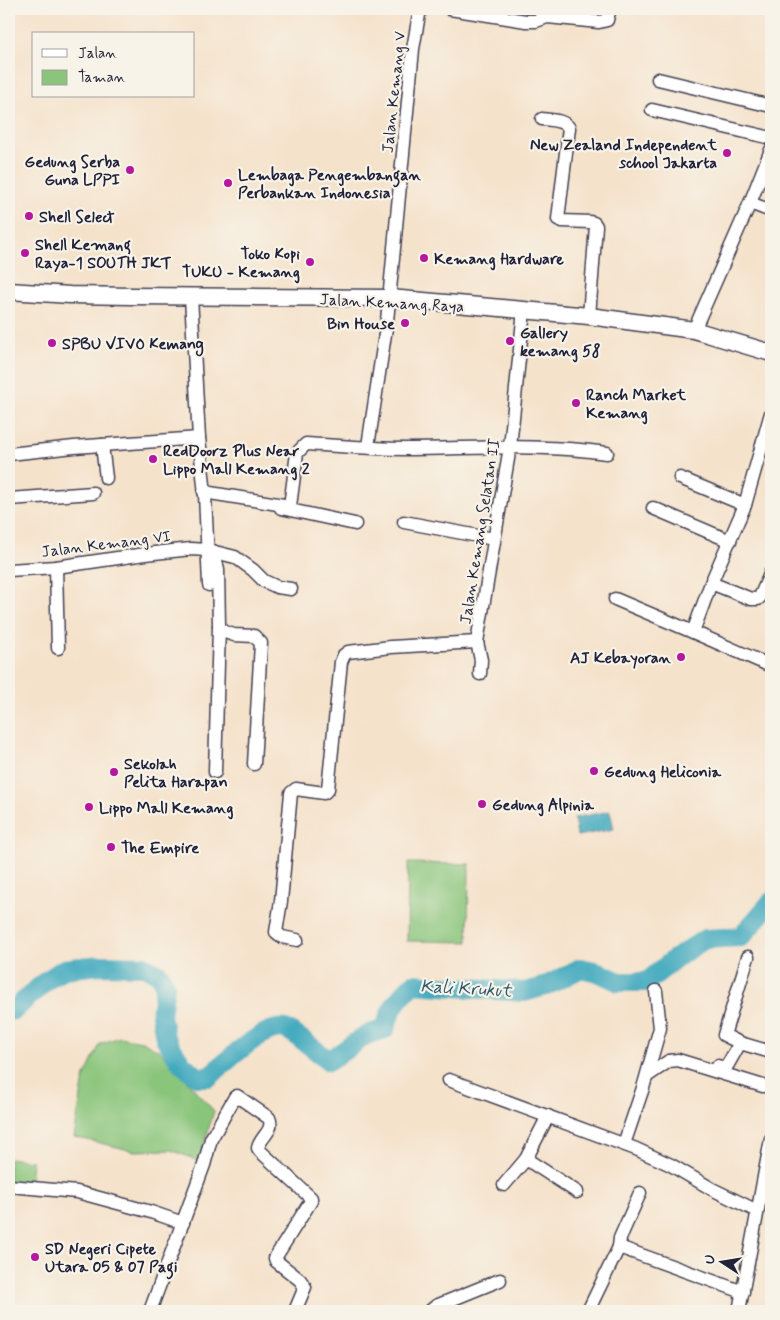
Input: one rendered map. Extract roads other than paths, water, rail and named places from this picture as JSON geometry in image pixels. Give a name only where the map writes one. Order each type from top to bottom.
[{"type":"street","name":"Jalan Kemang V","points":[[368,446],[390,298],[413,49],[420,9]]},
{"type":"street","points":[[450,9],[526,21],[555,17],[599,22],[608,20],[610,9]]},
{"type":"street","points":[[658,79],[771,106]]},
{"type":"street","points":[[652,110],[771,138]]},
{"type":"street","points":[[542,119],[562,122],[569,128],[558,219],[562,221],[590,222],[596,226],[589,316]]},
{"type":"street","points":[[694,330],[750,203],[771,150]]},
{"type":"street","points":[[750,203],[771,212]]},
{"type":"street","name":"Jalan Kemang Raya","points":[[9,291],[70,295],[191,298],[390,298],[589,316],[694,330],[771,353]]},
{"type":"street","points":[[191,298],[199,438],[210,550],[209,585]]},
{"type":"street","name":"Jalan Kemang Selatan II","points":[[297,940],[282,937],[276,932],[292,793],[296,788],[324,793],[328,789],[341,662],[344,655],[348,652],[391,647],[477,642],[510,447],[524,310]]},
{"type":"street","points":[[693,632],[711,583],[745,505],[771,413]]},
{"type":"street","points":[[9,454],[25,451],[199,438]]},
{"type":"street","points":[[205,493],[290,506],[297,453],[306,444],[403,449],[510,447],[588,450],[607,453]]},
{"type":"street","points":[[102,445],[106,478]]},
{"type":"street","points":[[759,456],[771,460]]},
{"type":"street","points":[[680,478],[745,505]]},
{"type":"street","points":[[9,499],[93,493]]},
{"type":"street","points":[[205,493],[355,524]]},
{"type":"street","points":[[653,508],[730,540]]},
{"type":"street","points":[[404,522],[494,539]]},
{"type":"street","name":"Jalan Kemang VI","points":[[9,570],[56,567],[191,549],[210,550],[234,557],[253,570],[264,581],[277,587],[291,589]]},
{"type":"street","points":[[210,550],[218,569],[219,626],[214,772]]},
{"type":"street","points":[[56,567],[58,648]]},
{"type":"street","points":[[711,583],[751,599],[758,599],[771,572]]},
{"type":"street","points":[[615,600],[771,666]]},
{"type":"street","points":[[219,626],[225,633],[254,636],[261,643],[254,764]]},
{"type":"street","points":[[477,642],[481,660],[480,674]]},
{"type":"street","points":[[748,957],[724,1034],[727,1038],[740,1043],[771,1052]]},
{"type":"street","points":[[624,1144],[647,1076],[660,1028],[656,991]]},
{"type":"street","points":[[718,1066],[722,1068],[727,1066],[740,1043]]},
{"type":"street","points":[[647,1076],[666,1063],[675,1060],[763,1086]]},
{"type":"street","points":[[449,1080],[624,1144],[671,1165],[712,1189],[757,1211]]},
{"type":"street","points":[[150,1311],[204,1165],[211,1139],[235,1097],[241,1097],[269,1118],[271,1123],[271,1127],[258,1144],[258,1148],[311,1198],[311,1202],[275,1258],[276,1261],[300,1280],[305,1287],[295,1311]]},
{"type":"street","points":[[504,1185],[526,1159],[548,1116]]},
{"type":"street","points":[[739,1311],[771,1139]]},
{"type":"street","points":[[526,1159],[578,1192]]},
{"type":"street","points":[[9,1186],[76,1192],[183,1222]]},
{"type":"street","points":[[588,1311],[619,1247],[620,1238],[640,1193]]},
{"type":"street","points":[[619,1247],[743,1292]]},
{"type":"street","points":[[430,1311],[436,1306],[500,1280]]},
{"type":"water","points":[[610,811],[614,829],[577,836],[574,818]]},
{"type":"waterway","name":"Kali Krukut","points":[[9,1011],[14,1010],[46,981],[64,969],[100,965],[144,966],[159,974],[165,985],[161,1015],[165,1038],[182,1064],[198,1077],[209,1077],[256,1038],[277,1029],[289,1031],[329,1061],[366,1035],[385,1029],[395,1004],[413,984],[525,992],[546,986],[581,968],[598,972],[619,982],[647,982],[673,960],[705,939],[741,937],[771,902]]},
{"type":"place","name":"New Zealand Independent school Jakarta","points":[[727,153]]},
{"type":"place","name":"Gedung Serba Guna LPPI","points":[[130,170]]},
{"type":"place","name":"Lembaga Pengembangan Perbankan Indonesia","points":[[228,183]]},
{"type":"place","name":"Shell Select","points":[[29,216]]},
{"type":"place","name":"Shell Kemang Raya-1 SOUTH JKT","points":[[25,253]]},
{"type":"place","name":"Kemang Hardware","points":[[424,258]]},
{"type":"place","name":"Toko Kopi TUKU - Kemang","points":[[310,262]]},
{"type":"place","name":"Bin House","points":[[405,323]]},
{"type":"place","name":"Gallery kemang 58","points":[[510,341]]},
{"type":"place","name":"SPBU VIVO Kemang","points":[[52,343]]},
{"type":"place","name":"Ranch Market Kemang","points":[[576,403]]},
{"type":"place","name":"RedDoorz Plus Near Lippo Mall Kemang 2","points":[[153,459]]},
{"type":"place","name":"AJ Kebayoran","points":[[681,657]]},
{"type":"place","name":"Gedung Heliconia","points":[[594,771]]},
{"type":"place","name":"Sekolah Pelita Harapan","points":[[114,772]]},
{"type":"place","name":"Gedung Alpinia","points":[[482,804]]},
{"type":"place","name":"Lippo Mall Kemang","points":[[89,807]]},
{"type":"place","name":"The Empire","points":[[111,847]]},
{"type":"place","name":"SD Negeri Cipete Utara 05 & 07 Pagi","points":[[35,1257]]}]
